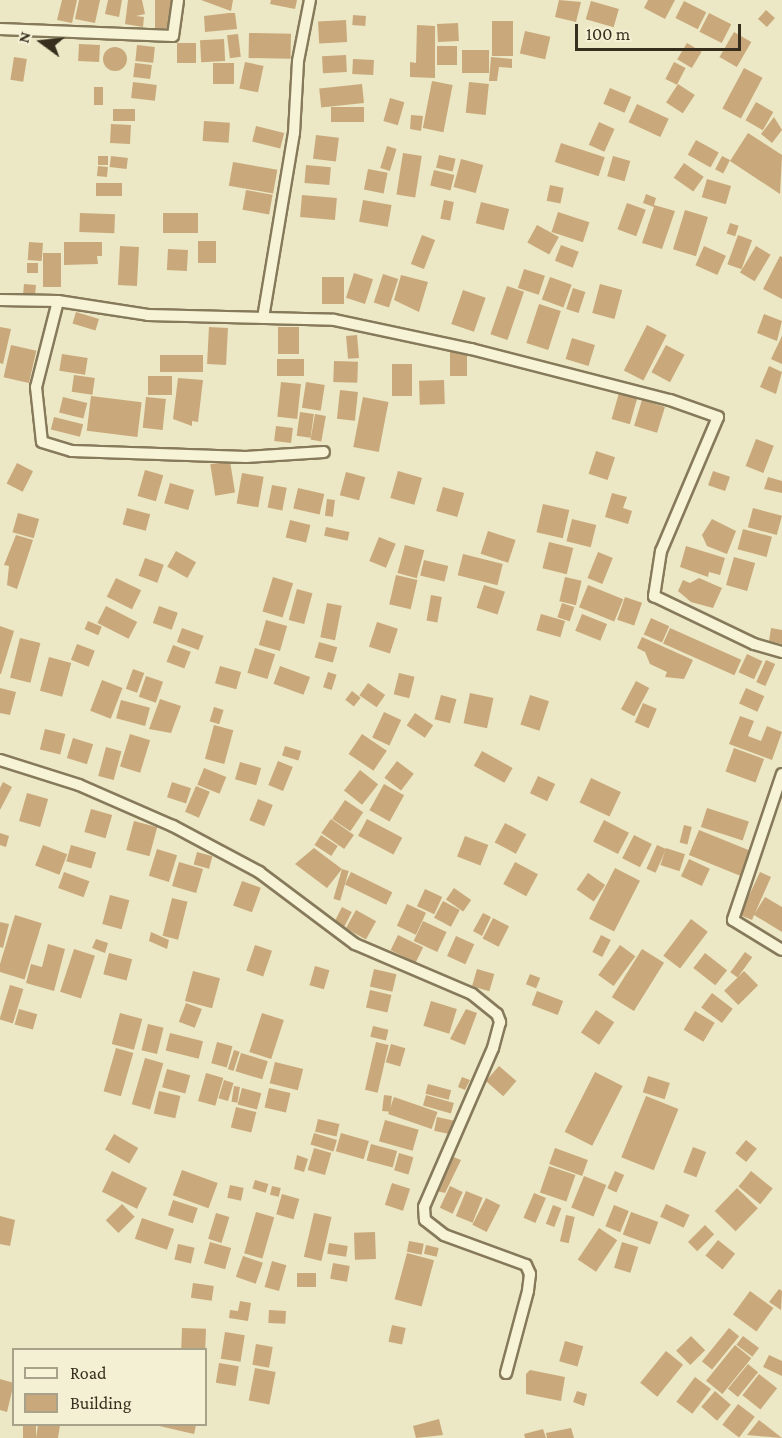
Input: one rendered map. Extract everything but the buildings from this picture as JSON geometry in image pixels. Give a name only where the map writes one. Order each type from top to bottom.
[{"type":"street","points":[[0,29],[173,36],[178,0]]},
{"type":"street","points":[[263,318],[294,133],[298,62],[310,0]]},
{"type":"street","points":[[0,300],[58,301],[148,315],[334,320],[471,349],[670,400],[718,417],[660,550],[654,596],[754,644],[782,652]]},
{"type":"street","points":[[58,301],[36,387],[42,442],[72,451],[246,458],[324,452]]},
{"type":"street","points":[[0,760],[79,785],[173,826],[259,872],[355,944],[472,994],[497,1014],[500,1022],[493,1048],[424,1207],[425,1220],[444,1234],[526,1265],[531,1274],[506,1373]]},
{"type":"street","points":[[782,774],[733,920],[782,950]]}]
